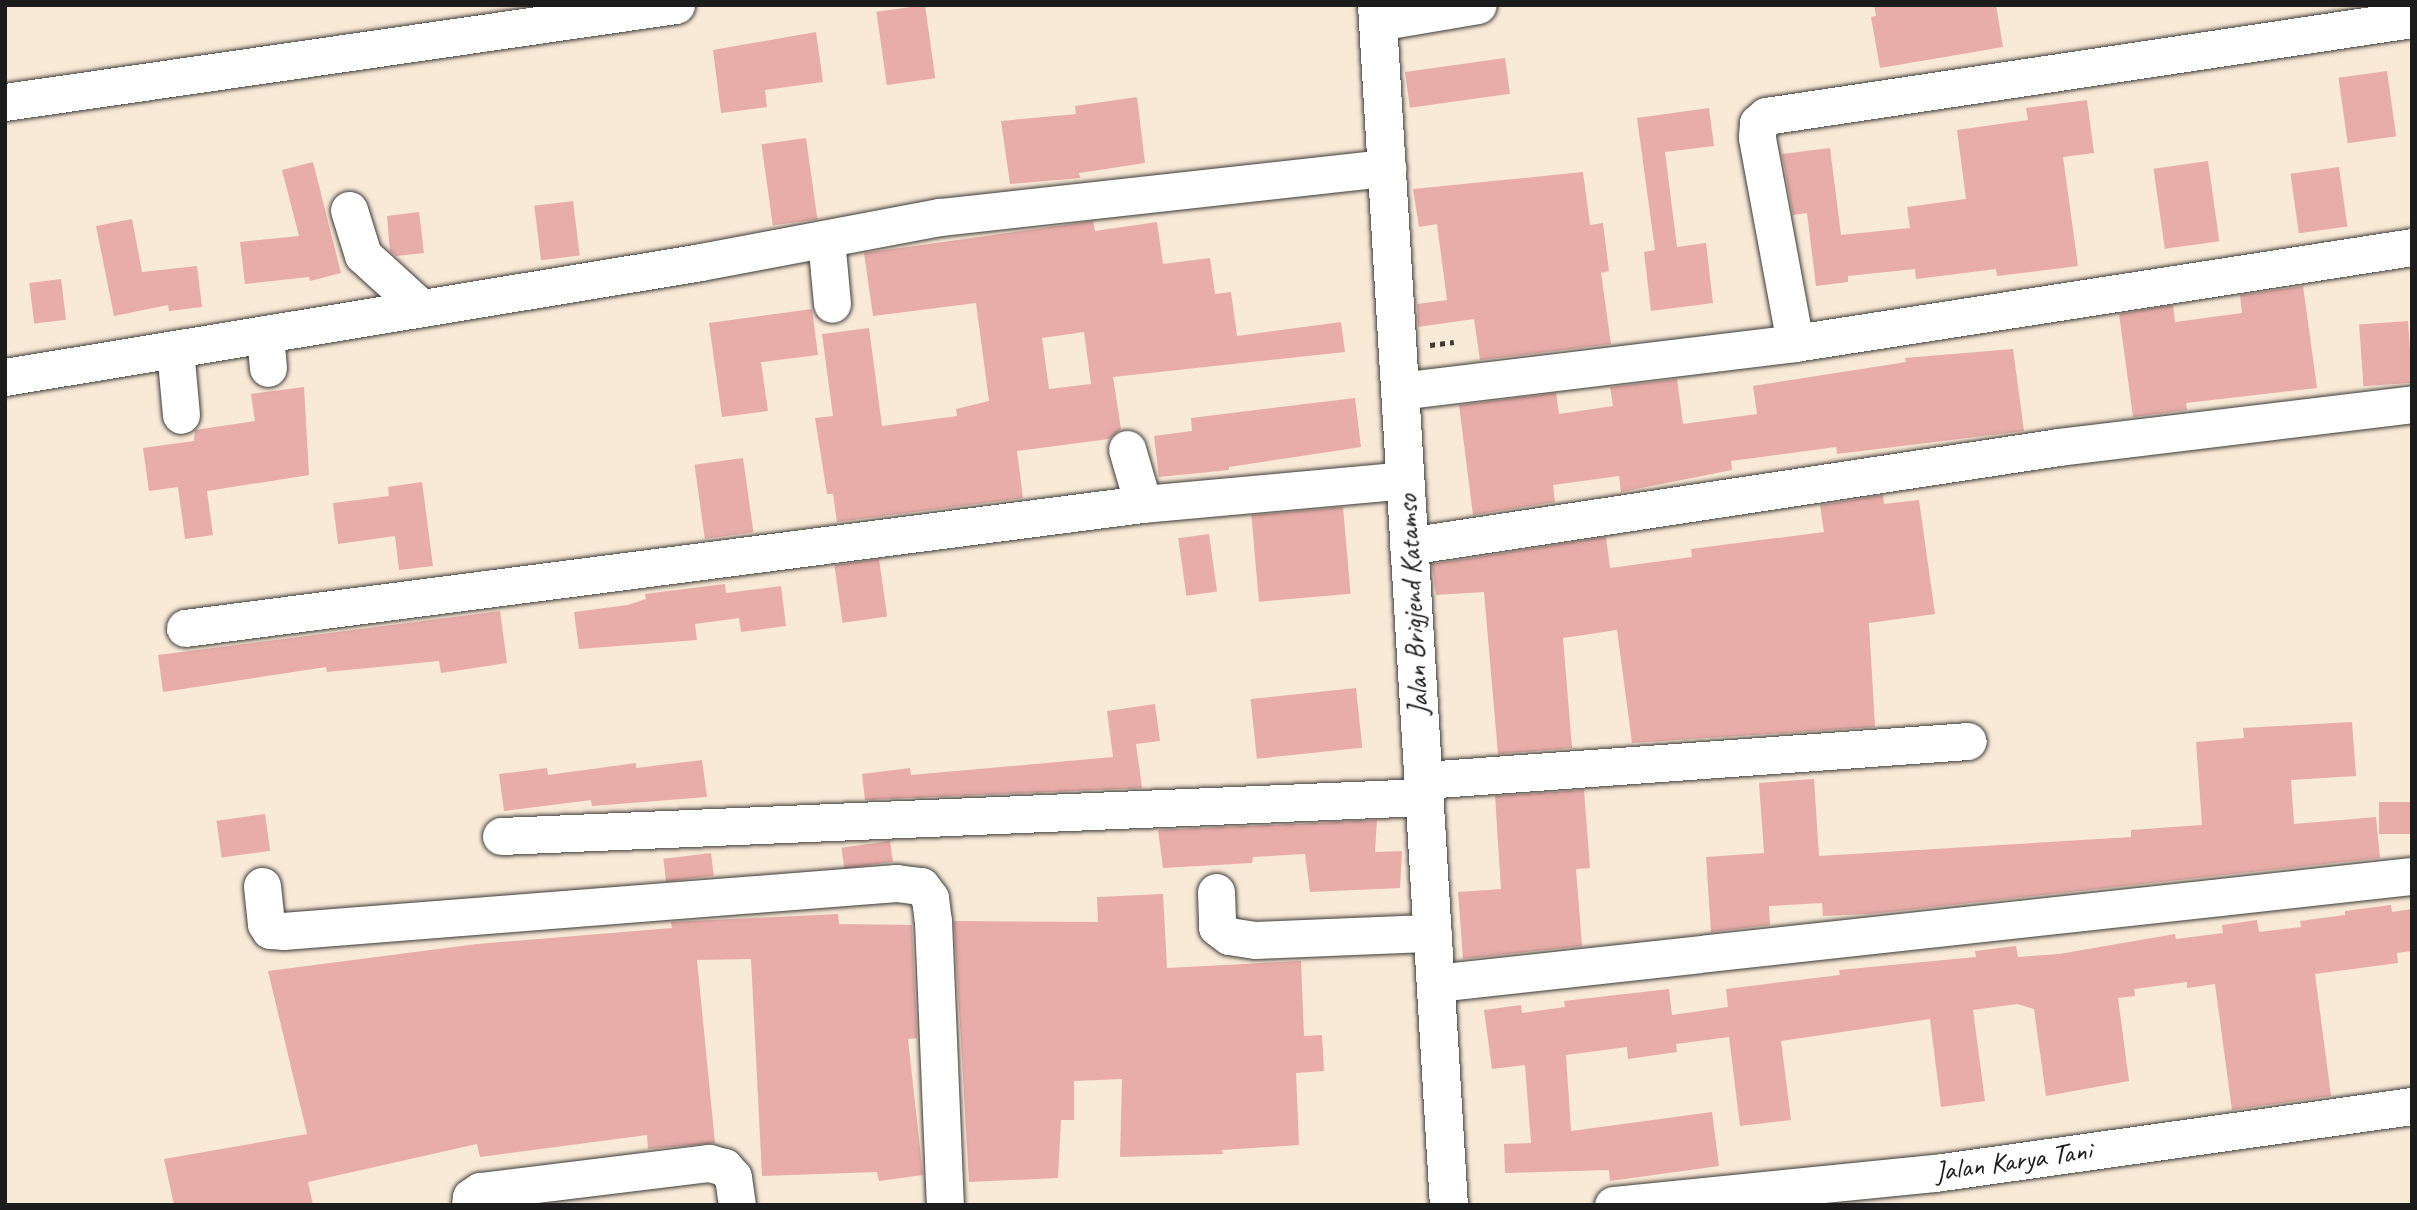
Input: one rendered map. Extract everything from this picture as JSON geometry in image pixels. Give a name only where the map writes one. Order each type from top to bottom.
[{"type":"highway","name":"Jalan Brigjend Katamso","points":[[1378,13],[1449,1205]]},
{"type":"street","points":[[5,102],[676,5]]},
{"type":"street","points":[[1378,13],[1478,5]]},
{"type":"street","points":[[1795,343],[1757,137],[1759,123],[1766,116],[2412,19]]},
{"type":"street","points":[[5,377],[175,348],[266,351],[419,306],[826,239],[940,217],[1387,168]]},
{"type":"street","points":[[349,210],[363,255],[419,306]]},
{"type":"street","points":[[826,239],[832,304]]},
{"type":"street","points":[[1401,391],[1795,343],[2412,247]]},
{"type":"street","points":[[175,348],[181,415]]},
{"type":"street","points":[[1408,546],[2059,447],[2412,404]]},
{"type":"street","points":[[1127,449],[1143,504]]},
{"type":"street","points":[[184,628],[1143,504],[1405,480]]},
{"type":"street","points":[[501,836],[1424,788],[1968,741]]},
{"type":"street","points":[[1436,983],[2412,876]]},
{"type":"street","points":[[262,886],[266,924],[270,930],[283,931],[896,883],[921,886],[930,898],[933,921],[945,1205]]},
{"type":"street","points":[[1216,891],[1217,927],[1229,936],[1255,940],[1433,933]]},
{"type":"street","name":"Jalan Karya Tani","points":[[1613,1205],[1752,1198],[2412,1105]]},
{"type":"street","points":[[470,1205],[471,1198],[480,1191],[709,1164],[724,1167],[733,1177],[737,1205]]},
{"type":"building","points":[[925,5],[935,78],[887,85],[876,12]]},
{"type":"building","points":[[1874,5],[1996,5],[2003,47],[1880,68],[1871,17],[1876,16]]},
{"type":"building","points":[[816,32],[823,82],[765,90],[767,107],[721,113],[713,50]]},
{"type":"building","points":[[1505,58],[1510,94],[1410,108],[1405,72]]},
{"type":"building","points":[[2387,71],[2396,136],[2348,143],[2338,78]]},
{"type":"building","points":[[1137,97],[1145,163],[1079,173],[1080,178],[1010,184],[1001,121],[1076,114],[1075,106]]},
{"type":"building","points":[[2087,100],[2094,153],[2063,157],[2078,266],[1997,276],[1996,269],[1916,279],[1915,269],[1848,276],[1848,282],[1816,286],[1807,213],[1793,215],[1782,154],[1830,148],[1841,235],[1910,228],[1907,207],[1966,199],[1957,130],[2028,120],[2026,108]]},
{"type":"building","points":[[1709,108],[1714,146],[1665,152],[1677,247],[1706,243],[1713,303],[1651,311],[1644,252],[1655,250],[1637,118]]},
{"type":"building","points":[[806,138],[817,219],[773,225],[761,144]]},
{"type":"building","points":[[2208,161],[2219,241],[2165,249],[2154,169]]},
{"type":"building","points":[[313,162],[341,273],[310,281],[309,277],[245,284],[240,242],[299,236],[282,170]]},
{"type":"building","points":[[2339,167],[2347,226],[2299,233],[2290,174]]},
{"type":"building","points":[[1583,172],[1590,225],[1603,223],[1609,271],[1601,273],[1611,344],[1480,360],[1474,319],[1418,327],[1417,304],[1447,300],[1437,224],[1419,227],[1413,189]]},
{"type":"building","points":[[573,201],[580,256],[541,260],[534,206]]},
{"type":"building","points":[[419,212],[424,253],[396,256],[390,251],[387,216]]},
{"type":"building","points":[[132,219],[142,272],[197,266],[202,307],[169,311],[168,305],[114,316],[96,226]]},
{"type":"building","points":[[1093,221],[1095,231],[1157,222],[1163,264],[1210,258],[1215,294],[1231,292],[1237,336],[1341,322],[1345,352],[1113,377],[1121,429],[1109,439],[1017,451],[1023,498],[837,522],[833,494],[827,494],[815,418],[833,416],[822,334],[869,328],[882,426],[957,416],[956,409],[989,401],[976,303],[873,316],[864,253]],"holes":[[[1084,332],[1091,384],[1049,389],[1042,338]]]},
{"type":"building","points":[[61,279],[66,320],[34,324],[29,283]]},
{"type":"building","points":[[2303,286],[2317,388],[2186,403],[2187,410],[2133,417],[2119,314],[2173,305],[2175,322],[2242,313],[2240,295]]},
{"type":"building","points":[[812,309],[818,355],[761,362],[768,411],[722,417],[709,323]]},
{"type":"building","points":[[2408,321],[2412,383],[2363,386],[2359,324]]},
{"type":"building","points":[[2013,349],[2024,431],[1837,454],[1836,447],[1731,461],[1732,470],[1621,492],[1619,476],[1553,485],[1555,502],[1473,515],[1459,405],[1556,393],[1559,414],[1613,406],[1610,387],[1677,379],[1683,424],[1757,414],[1753,386],[1906,362],[1905,358]]},
{"type":"building","points":[[304,387],[309,475],[207,491],[213,535],[185,539],[178,487],[149,491],[143,448],[194,441],[195,430],[255,421],[251,394]]},
{"type":"building","points":[[1355,398],[1361,447],[1229,467],[1229,470],[1159,477],[1154,436],[1192,431],[1191,418]]},
{"type":"building","points":[[743,458],[753,532],[705,539],[694,465]]},
{"type":"building","points":[[422,482],[433,566],[399,570],[395,536],[338,544],[333,503],[389,496],[388,487]]},
{"type":"building","points":[[1883,495],[1884,504],[1919,500],[1935,614],[1869,623],[1875,727],[1632,743],[1617,630],[1563,638],[1572,748],[1498,754],[1484,592],[1436,595],[1432,564],[1606,537],[1610,568],[1692,557],[1691,549],[1824,532],[1820,505]]},
{"type":"building","points":[[1343,507],[1351,594],[1259,602],[1251,515]]},
{"type":"building","points":[[1209,534],[1217,591],[1186,596],[1178,538]]},
{"type":"building","points":[[879,559],[887,616],[843,623],[834,565]]},
{"type":"building","points":[[725,584],[726,593],[781,586],[786,626],[741,632],[739,618],[695,624],[697,640],[579,649],[574,612],[628,605],[646,599],[645,594]]},
{"type":"building","points":[[500,611],[507,663],[441,673],[439,661],[327,672],[326,667],[163,692],[158,655]]},
{"type":"building","points":[[1356,688],[1362,748],[1257,759],[1251,699]]},
{"type":"building","points":[[1155,704],[1160,741],[1136,744],[1142,788],[865,800],[862,774],[910,768],[911,775],[1113,757],[1107,711]]},
{"type":"building","points":[[2352,722],[2356,776],[2291,780],[2294,824],[2376,817],[2380,858],[1870,914],[1823,916],[1822,903],[1769,906],[1770,925],[1711,932],[1706,857],[1764,853],[1759,783],[1814,779],[1819,856],[2131,837],[2131,830],[2202,825],[2196,742],[2244,738],[2243,728]]},
{"type":"building","points":[[702,760],[707,797],[592,806],[591,800],[504,811],[499,774],[547,768],[548,775],[636,763],[636,768]]},
{"type":"building","points":[[1584,790],[1590,868],[1576,869],[1582,946],[1463,959],[1458,892],[1501,889],[1495,796]]},
{"type":"building","points":[[2379,802],[2412,802],[2412,834],[2379,834]]},
{"type":"building","points":[[265,814],[270,851],[222,857],[216,821]]},
{"type":"building","points":[[1377,820],[1375,852],[1402,851],[1400,888],[1310,892],[1305,854],[1253,857],[1252,863],[1163,868],[1158,830]]},
{"type":"building","points":[[890,841],[893,862],[844,869],[841,848]]},
{"type":"building","points":[[711,853],[714,876],[666,882],[663,859]]},
{"type":"building","points":[[1163,894],[1167,968],[1301,961],[1304,1036],[1322,1035],[1324,1071],[1296,1073],[1299,1145],[1222,1150],[1223,1154],[1120,1157],[1122,1079],[1074,1081],[1074,1120],[1061,1120],[1058,1178],[969,1182],[954,921],[1098,922],[1097,897]]},
{"type":"building","points":[[2391,905],[2392,912],[2412,909],[2412,951],[2397,953],[2398,963],[2315,974],[2331,1096],[2232,1110],[2215,984],[2187,988],[2187,982],[2134,989],[2135,996],[2118,998],[2129,1081],[2046,1096],[2034,1009],[2017,1004],[1973,1010],[1985,1101],[1941,1107],[1930,1019],[1781,1041],[1791,1120],[1740,1126],[1729,1037],[1676,1044],[1677,1052],[1628,1059],[1627,1047],[1566,1055],[1571,1131],[1712,1112],[1719,1166],[1610,1181],[1609,1170],[1505,1173],[1504,1144],[1531,1143],[1525,1065],[1492,1069],[1484,1010],[1521,1005],[1522,1013],[1565,1007],[1564,1001],[1669,989],[1672,1015],[1728,1007],[1726,989],[1840,975],[1839,970],[1976,957],[1975,951],[2016,946],[2018,957],[2059,954],[2175,934],[2176,939],[2223,933],[2222,925],[2257,920],[2259,932],[2301,927],[2300,921]]},
{"type":"building","points":[[838,914],[839,924],[912,925],[917,1038],[908,1039],[923,1175],[879,1181],[877,1172],[762,1176],[751,959],[697,960],[715,1143],[648,1149],[647,1135],[480,1157],[477,1144],[308,1182],[313,1205],[174,1205],[164,1159],[307,1134],[268,971],[477,944],[672,928],[671,922]]}]
